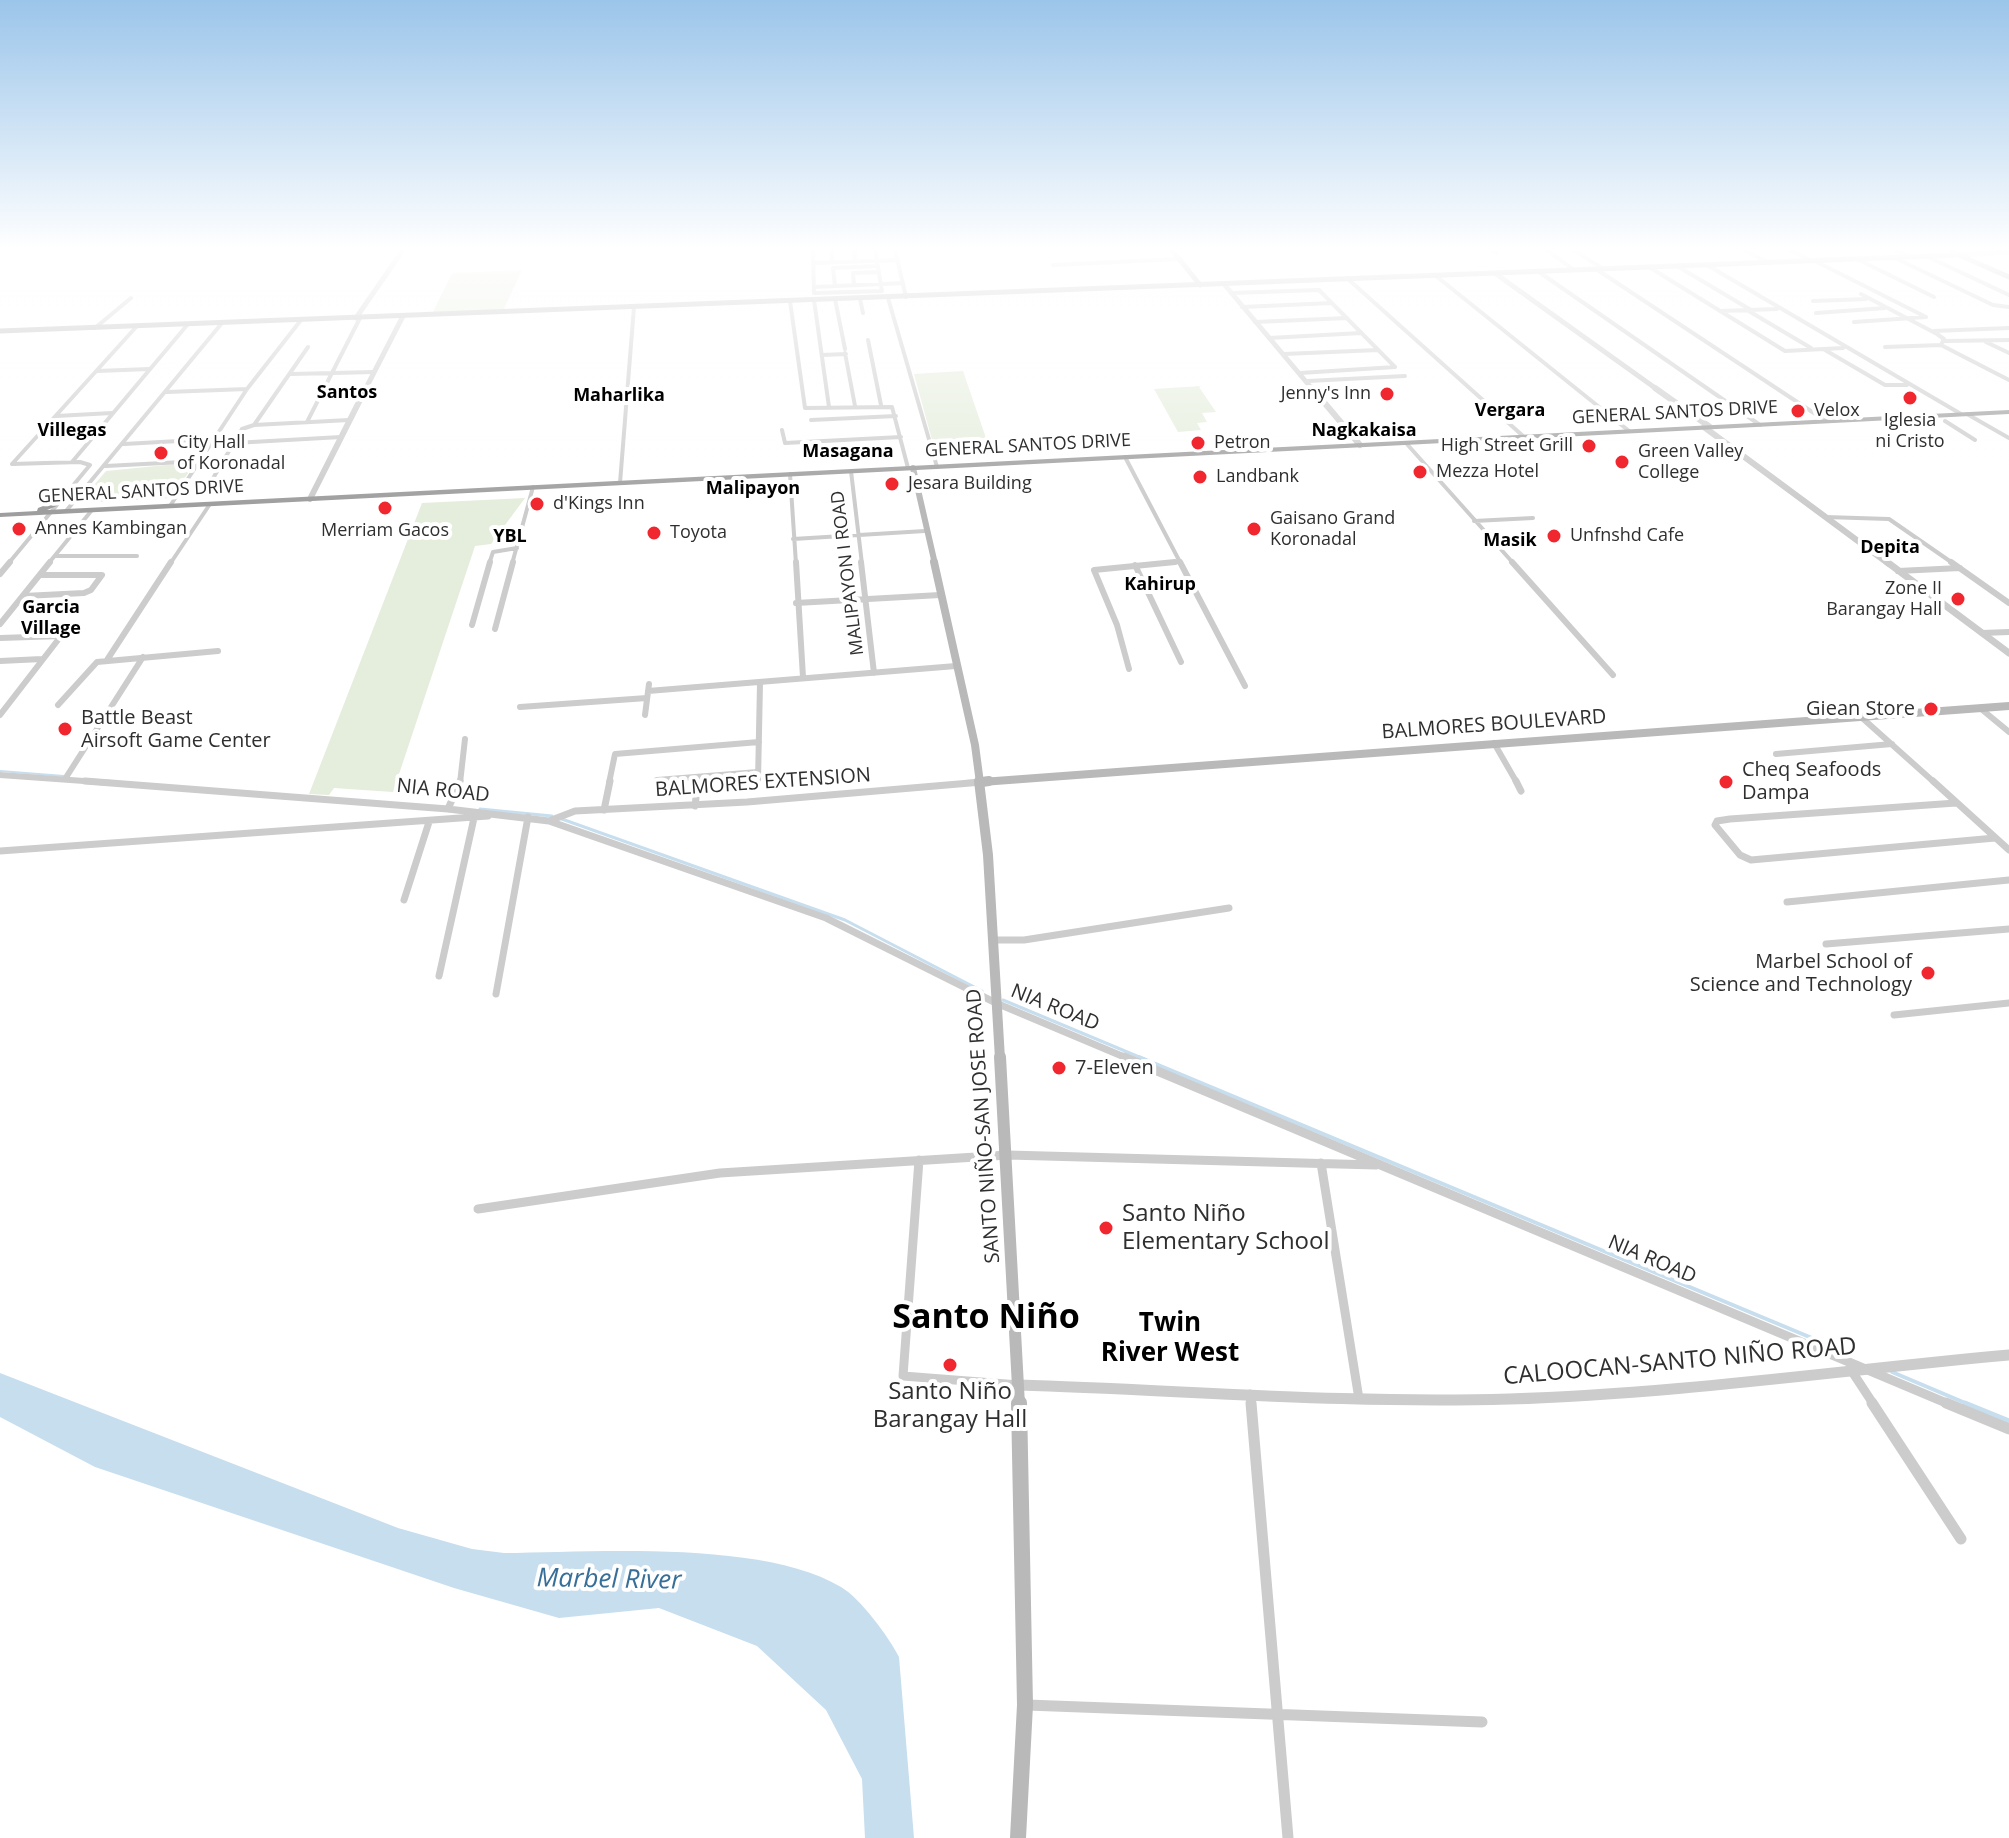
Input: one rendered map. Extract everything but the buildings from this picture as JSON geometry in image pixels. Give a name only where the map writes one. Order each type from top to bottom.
[{"type":"highway","name":"GENERAL SANTOS DRIVE","points":[[911,469],[936,463],[959,466],[2009,412]]},
{"type":"highway","points":[[886,469],[911,469],[936,463]]},
{"type":"highway","name":"GENERAL SANTOS DRIVE","points":[[0,515],[886,469]]},
{"type":"highway","points":[[886,469],[911,469]]},
{"type":"highway","points":[[178,495],[188,505]]},
{"type":"highway","points":[[61,501],[34,513],[45,522],[66,511]]},
{"type":"highway","points":[[84,520],[111,509]]},
{"type":"main road","name":"SANTO NIÑO-SAN JOSE ROAD","points":[[911,469],[982,782],[1008,1155],[1019,1385],[1025,1705],[1018,1838]]},
{"type":"main road","name":"BALMORES BOULEVARD","points":[[982,782],[2009,706]]},
{"type":"street","points":[[0,574],[90,465],[72,462],[12,464],[128,336]]},
{"type":"street","points":[[72,462],[178,336]]},
{"type":"street","points":[[66,511],[212,336]]},
{"type":"street","points":[[170,506],[247,389],[289,336]]},
{"type":"street","points":[[307,422],[334,373],[348,336]]},
{"type":"street","points":[[310,499],[393,336]]},
{"type":"street","points":[[620,483],[632,336]]},
{"type":"street","points":[[795,336],[805,408],[892,407],[911,469]]},
{"type":"street","points":[[819,336],[829,407]]},
{"type":"street","points":[[842,336],[855,406]]},
{"type":"street","points":[[899,336],[936,463]]},
{"type":"street","points":[[1269,338],[1310,336]]},
{"type":"street","points":[[1300,373],[1395,367],[1364,336]]},
{"type":"street","points":[[1412,336],[1523,436]]},
{"type":"street","points":[[1510,336],[1629,431]]},
{"type":"street","points":[[1581,336],[2009,653]]},
{"type":"street","points":[[1631,336],[1760,425]]},
{"type":"street","points":[[1697,336],[1826,421]]},
{"type":"street","points":[[1760,336],[1785,351],[1845,348]]},
{"type":"street","points":[[1790,336],[1813,350]]},
{"type":"street","points":[[1824,336],[2009,438]]},
{"type":"street","points":[[1936,336],[1943,343],[2009,380]]},
{"type":"street","points":[[1269,338],[1360,445]]},
{"type":"street","points":[[868,340],[881,405]]},
{"type":"street","points":[[1885,347],[2009,340]]},
{"type":"street","points":[[1985,341],[2009,353]]},
{"type":"street","points":[[254,425],[308,347]]},
{"type":"street","points":[[1823,349],[1885,385],[1909,384]]},
{"type":"street","points":[[1284,354],[1378,350]]},
{"type":"street","points":[[822,355],[845,352]]},
{"type":"street","points":[[97,371],[149,369]]},
{"type":"street","points":[[291,374],[374,372]]},
{"type":"street","points":[[1308,381],[1405,376]]},
{"type":"street","points":[[167,392],[247,389]]},
{"type":"street","points":[[1493,408],[1534,405]]},
{"type":"street","points":[[56,416],[112,413]]},
{"type":"street","points":[[811,420],[896,416]]},
{"type":"street","points":[[212,480],[243,428],[349,420]]},
{"type":"street","points":[[1945,421],[1975,440]]},
{"type":"street","points":[[782,430],[785,443],[901,437]]},
{"type":"street","points":[[234,443],[341,437]]},
{"type":"street","points":[[124,444],[215,439]]},
{"type":"street","points":[[1406,443],[1613,675]]},
{"type":"street","points":[[1125,457],[1245,686]]},
{"type":"street","points":[[106,466],[201,461]]},
{"type":"street","name":"MALIPAYON I ROAD","points":[[851,471],[874,673]]},
{"type":"street","points":[[790,474],[803,677]]},
{"type":"street","points":[[495,629],[533,487]]},
{"type":"street","points":[[107,660],[210,504]]},
{"type":"street","points":[[0,624],[92,510]]},
{"type":"street","points":[[1825,517],[1886,517],[2009,603]]},
{"type":"street","points":[[1474,521],[1533,518]]},
{"type":"street","points":[[793,539],[925,531]]},
{"type":"street","points":[[472,625],[493,552],[517,548]]},
{"type":"street","points":[[55,556],[137,556]]},
{"type":"street","points":[[1129,669],[1117,625],[1093,572],[1098,567],[1178,562]]},
{"type":"street","points":[[1135,565],[1181,662]]},
{"type":"street","points":[[1898,571],[1960,568]]},
{"type":"street","points":[[24,596],[84,593],[91,590],[102,575],[40,575]]},
{"type":"street","points":[[796,603],[940,595]]},
{"type":"street","points":[[1982,633],[2009,632]]},
{"type":"street","points":[[0,638],[61,636],[4,705],[0,715]]},
{"type":"street","points":[[58,705],[90,666],[107,660],[218,651]]},
{"type":"street","points":[[65,779],[143,657]]},
{"type":"street","points":[[0,661],[42,659]]},
{"type":"street","points":[[520,707],[648,691],[760,683],[767,679],[956,666]]},
{"type":"street","points":[[758,781],[760,683]]},
{"type":"street","points":[[645,715],[648,691]]},
{"type":"street","points":[[1980,708],[2009,732]]},
{"type":"street","points":[[1860,716],[2009,850]]},
{"type":"street","points":[[450,806],[464,770],[459,756],[465,739]]},
{"type":"street","points":[[604,810],[615,754],[759,742]]},
{"type":"street","points":[[1494,743],[1521,791]]},
{"type":"street","points":[[1776,754],[1892,744]]},
{"type":"street","points":[[657,780],[758,772]]},
{"type":"street","name":"NIA ROAD","points":[[0,775],[450,806],[549,821],[826,918],[996,1003],[1857,1369],[2009,1429]]},
{"type":"street","points":[[695,806],[699,777]]},
{"type":"street","name":"BALMORES EXTENSION","points":[[549,821],[569,812],[695,806],[982,782]]},
{"type":"street","points":[[1956,803],[1715,823],[1740,855],[1751,860],[1995,838]]},
{"type":"street","points":[[0,851],[496,815]]},
{"type":"street","points":[[496,994],[528,817]]},
{"type":"street","points":[[439,976],[474,818]]},
{"type":"street","points":[[404,900],[429,822]]},
{"type":"street","points":[[1787,902],[2009,880]]},
{"type":"street","points":[[992,940],[1024,940],[1229,908]]},
{"type":"street","points":[[1826,944],[2009,929]]},
{"type":"street","points":[[1894,1015],[2009,1003]]},
{"type":"street","points":[[478,1209],[720,1173],[1008,1155],[1383,1165]]},
{"type":"street","points":[[919,1160],[903,1376],[1019,1385]]},
{"type":"street","points":[[1321,1163],[1359,1399]]},
{"type":"street","name":"CALOOCAN-SANTO NIÑO ROAD","points":[[1019,1385],[1359,1399],[1589,1395],[2009,1355]]},
{"type":"street","points":[[1857,1369],[1961,1539]]},
{"type":"street","points":[[1250,1394],[1288,1838]]},
{"type":"street","points":[[1025,1705],[1482,1722]]},
{"type":"green space","points":[[963,371],[986,438],[932,440],[914,374]]},
{"type":"green space","points":[[1202,386],[1199,387],[1216,412],[1202,413],[1207,422],[1197,423],[1201,430],[1178,432],[1154,389]]},
{"type":"green space","points":[[176,464],[193,466],[171,498],[79,503],[106,471]]},
{"type":"green space","points":[[525,498],[491,544],[475,546],[393,792],[334,788],[329,795],[309,794],[422,503]]},
{"type":"water","name":"Marbel River","points":[[0,1373],[398,1528],[472,1549],[504,1553],[630,1551],[724,1555],[808,1572],[841,1587],[873,1619],[899,1657],[914,1838],[865,1838],[862,1779],[826,1710],[757,1646],[659,1608],[559,1618],[454,1588],[95,1467],[0,1417]]},
{"type":"waterway","points":[[0,771],[64,776]]},
{"type":"waterway","points":[[480,809],[552,816]]},
{"type":"waterway","points":[[559,818],[845,920],[982,991]]},
{"type":"waterway","points":[[1003,1000],[1144,1059]]},
{"type":"waterway","points":[[1139,1057],[1843,1351]]},
{"type":"waterway","points":[[1892,1372],[1970,1405]]},
{"type":"waterway","points":[[1965,1403],[2009,1421]]},
{"type":"place","name":"Jenny's Inn","points":[[1387,394]]},
{"type":"place","name":"Iglesia ni Cristo","points":[[1910,398]]},
{"type":"place","name":"Velox","points":[[1798,411]]},
{"type":"place","name":"Petron","points":[[1198,443]]},
{"type":"place","name":"High Street Grill","points":[[1589,446]]},
{"type":"place","name":"City Hall of Koronadal","points":[[161,453]]},
{"type":"place","name":"Green Valley College","points":[[1622,462]]},
{"type":"place","name":"Mezza Hotel","points":[[1420,472]]},
{"type":"place","name":"Landbank","points":[[1200,477]]},
{"type":"place","name":"Jesara Building","points":[[892,484]]},
{"type":"place","name":"d'Kings Inn","points":[[537,504]]},
{"type":"place","name":"Merriam Gacos","points":[[385,508]]},
{"type":"place","name":"Annes Kambingan","points":[[19,529]]},
{"type":"place","name":"Gaisano Grand Koronadal","points":[[1254,529]]},
{"type":"place","name":"Toyota","points":[[654,533]]},
{"type":"place","name":"Unfnshd Cafe","points":[[1554,536]]},
{"type":"place","name":"Zone II Barangay Hall","points":[[1958,599]]},
{"type":"place","name":"Giean Store","points":[[1931,709]]},
{"type":"place","name":"Battle Beast Airsoft Game Center","points":[[65,729]]},
{"type":"place","name":"Cheq Seafoods Dampa","points":[[1726,782]]},
{"type":"place","name":"Marbel School of Science and Technology","points":[[1928,973]]},
{"type":"place","name":"7-Eleven","points":[[1059,1068]]},
{"type":"place","name":"Santo Niño Elementary School","points":[[1106,1228]]},
{"type":"place","name":"Santo Niño Barangay Hall","points":[[950,1365]]},
{"type":"district","name":"Santos","points":[[347,393]]},
{"type":"district","name":"Maharlika","points":[[619,396]]},
{"type":"district","name":"Vergara","points":[[1510,411]]},
{"type":"district","name":"Villegas","points":[[72,431]]},
{"type":"district","name":"Nagkakaisa","points":[[1364,431]]},
{"type":"district","name":"Masagana","points":[[848,452]]},
{"type":"district","name":"Malipayon","points":[[753,489]]},
{"type":"district","name":"YBL","points":[[510,537]]},
{"type":"district","name":"Masik","points":[[1510,541]]},
{"type":"district","name":"Depita","points":[[1890,548]]},
{"type":"district","name":"Kahirup","points":[[1160,585]]},
{"type":"district","name":"Garcia Village","points":[[51,618]]},
{"type":"district","name":"Santo Niño","points":[[986,1318]]},
{"type":"district","name":"Twin River West","points":[[1170,1339]]}]
